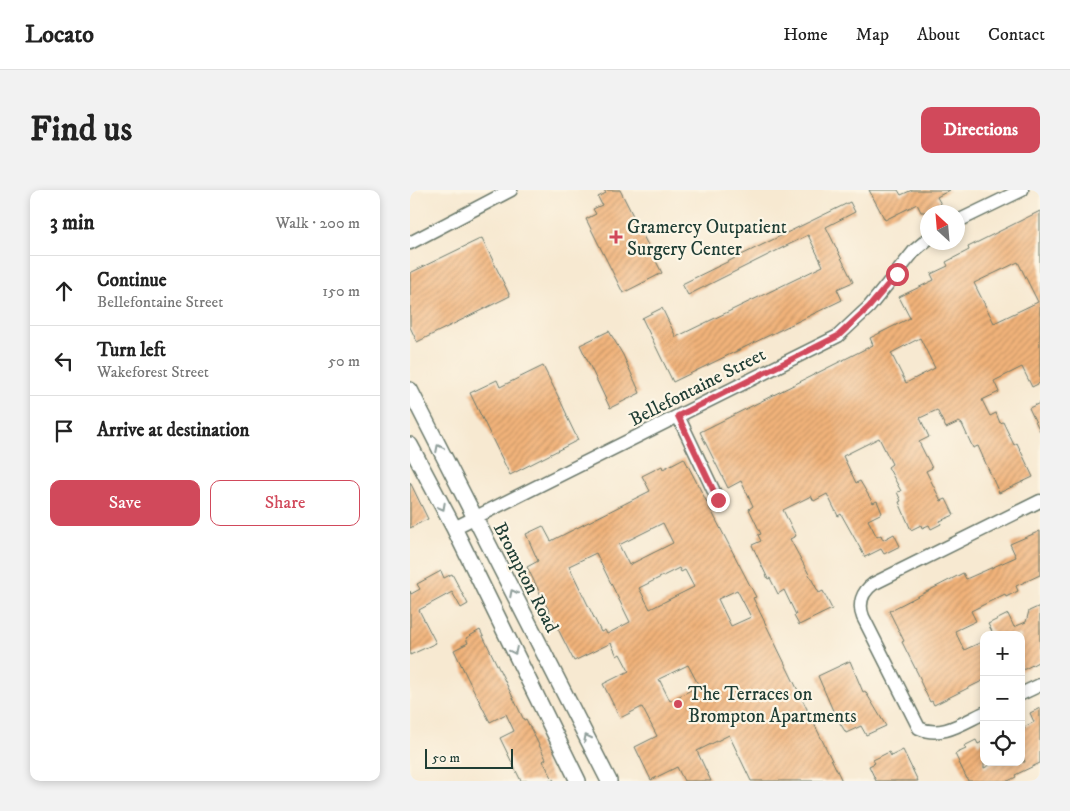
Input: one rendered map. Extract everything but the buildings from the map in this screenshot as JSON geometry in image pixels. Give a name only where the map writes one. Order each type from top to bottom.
[{"type":"street","points":[[410,243],[511,190]]},
{"type":"street","points":[[965,218],[1022,190]]},
{"type":"street","name":"Bellefontaine Street","points":[[454,528],[838,336],[869,307],[920,246]]},
{"type":"street","name":"Brompton Road","points":[[410,390],[609,781]]},
{"type":"street","points":[[678,416],[718,500]]},
{"type":"street","points":[[410,445],[454,528],[575,776],[597,757]]},
{"type":"street","points":[[980,715],[937,732],[925,731],[916,724],[860,610],[862,598],[864,592],[873,584],[1040,501]]},
{"type":"street","points":[[1025,692],[1040,685]]},
{"type":"place","name":"Gramercy Outpatient Surgery Center","points":[[616,237]]},
{"type":"place","name":"The Terraces on Brompton Apartments","points":[[678,704]]},
{"type":"route","points":[[718,500],[678,416],[838,336],[869,307],[897,274]]}]
